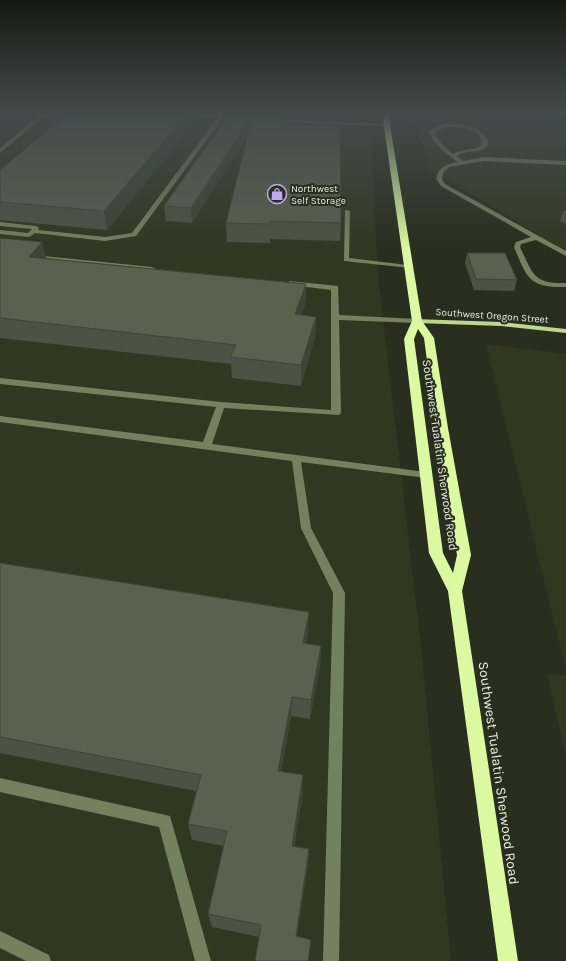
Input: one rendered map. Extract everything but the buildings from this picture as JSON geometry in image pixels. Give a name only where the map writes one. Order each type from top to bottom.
[{"type":"highway","name":"Southwest Tualatin Sherwood Road","points":[[392,158],[417,321],[428,338],[464,555],[455,591]]},
{"type":"highway","name":"Southwest Tualatin Sherwood Road","points":[[417,321],[408,339],[436,553],[455,591],[508,961]]},
{"type":"main road","name":"Southwest Oregon Street","points":[[417,321],[501,324],[566,331]]},
{"type":"street","points":[[0,232],[29,235],[34,231],[105,239],[134,235],[191,158]]},
{"type":"street","points":[[456,158],[462,163]]},
{"type":"street","points":[[566,163],[492,159],[447,166],[442,171],[439,179],[443,185],[566,254]]},
{"type":"street","points":[[347,211],[346,260],[408,267]]},
{"type":"street","points":[[0,224],[36,228],[34,231]]},
{"type":"street","points":[[537,237],[518,243],[517,247],[532,278],[540,283],[556,286],[566,285]]},
{"type":"street","points":[[23,256],[163,270]]},
{"type":"street","points":[[0,381],[221,405],[336,413],[334,288],[280,282]]},
{"type":"street","points":[[335,317],[417,321]]},
{"type":"street","points":[[206,446],[221,405]]},
{"type":"street","points":[[0,419],[426,475]]},
{"type":"street","points":[[296,458],[306,528],[339,593],[331,961]]},
{"type":"street","points":[[0,785],[165,821],[203,961]]},
{"type":"street","points":[[0,939],[43,961]]},
{"type":"shaded area","points":[[0,158],[372,158],[378,276],[421,646],[451,961],[0,961]]},
{"type":"shaded area","points":[[426,158],[566,158],[566,251],[430,170]]},
{"type":"shaded area","points":[[486,344],[566,354],[566,669]]},
{"type":"shaded area","points":[[547,674],[566,675],[566,758]]},
{"type":"place","name":"Northwest Self Storage","points":[[277,194]]}]
